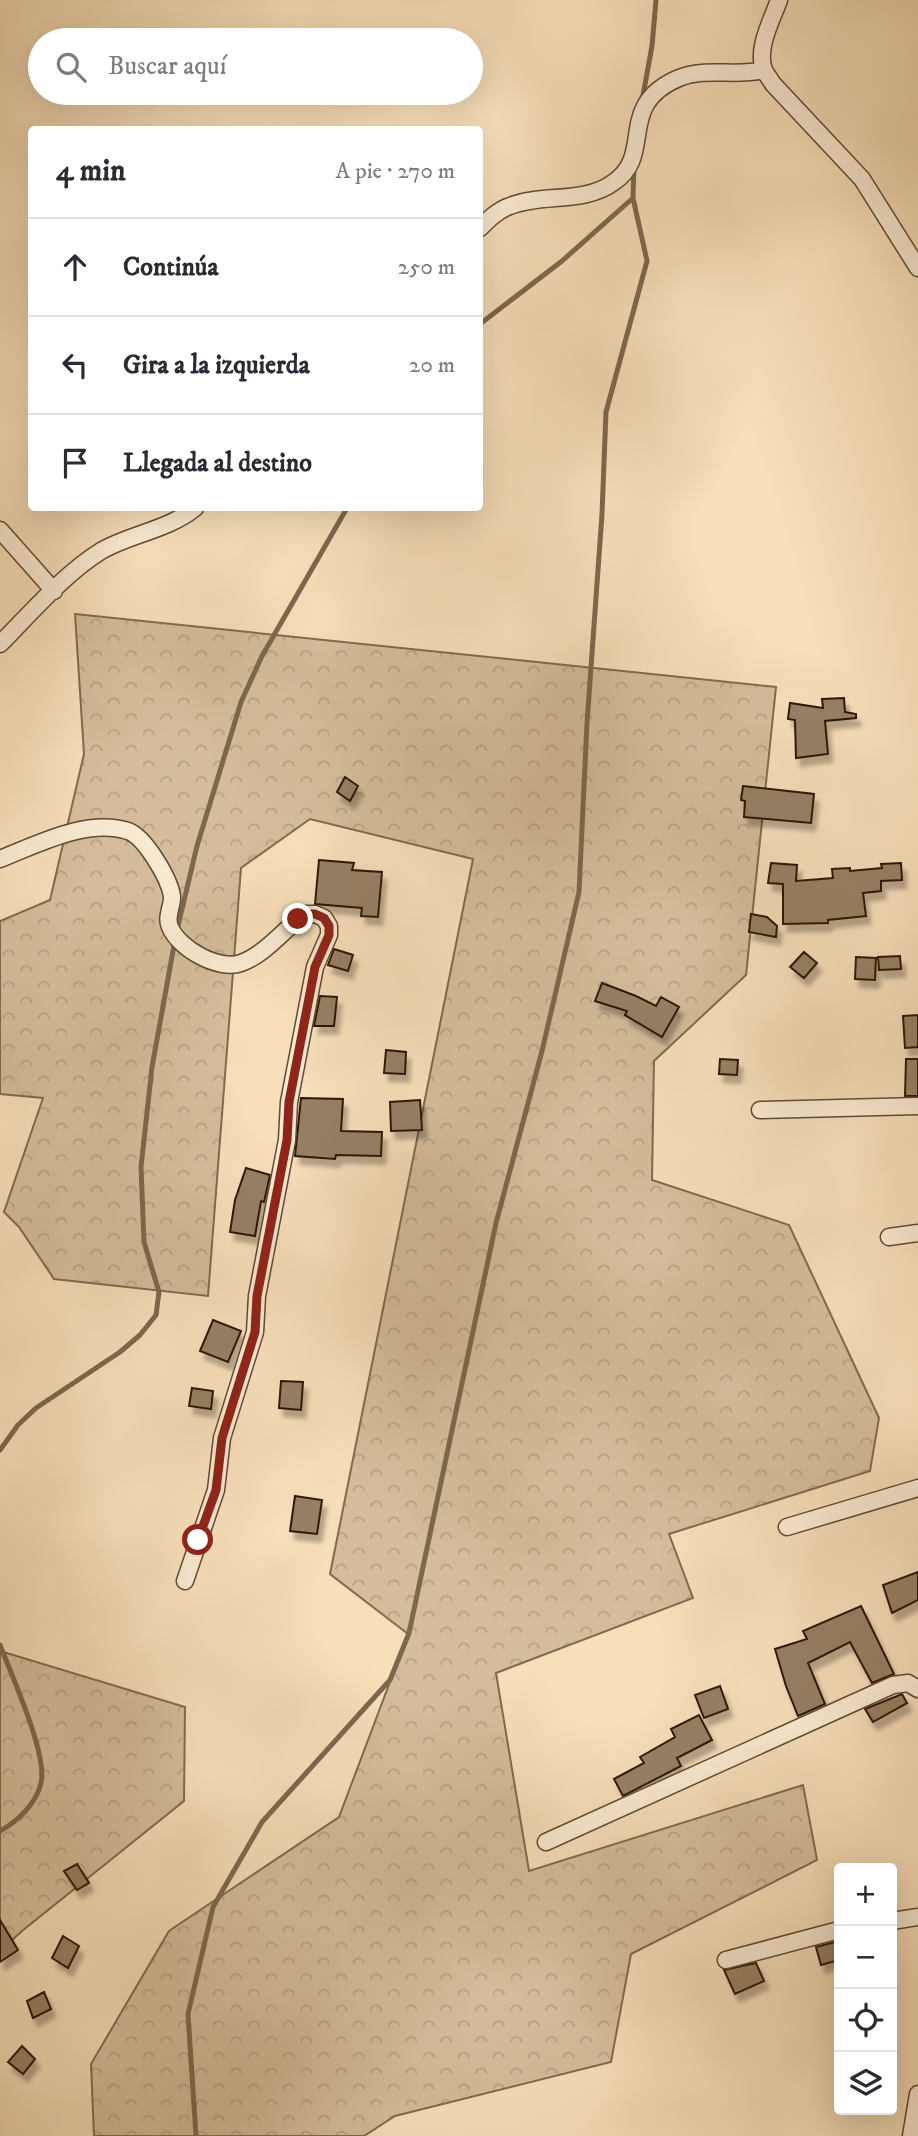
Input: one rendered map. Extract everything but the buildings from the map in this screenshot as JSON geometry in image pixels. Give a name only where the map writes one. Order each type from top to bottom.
[{"type":"street","points":[[779,0],[761,54],[764,70],[773,84],[862,179],[918,268]]},
{"type":"street","points":[[483,225],[494,214],[508,206],[525,201],[586,194],[615,182],[632,161],[640,114],[645,104],[663,86],[691,74],[749,74],[764,70]]},
{"type":"street","points":[[0,644],[54,591],[102,551],[190,511]]},
{"type":"street","points":[[0,530],[54,591]]},
{"type":"street","points":[[0,859],[53,838],[88,830],[111,828],[135,834],[146,845],[167,882],[172,904],[168,917],[169,927],[190,949],[212,961],[231,965],[253,957],[305,914],[324,918],[329,926],[329,935],[315,967],[292,1088],[287,1140],[257,1296],[255,1332],[222,1438],[216,1490],[185,1581]]},
{"type":"street","points":[[760,1110],[918,1105]]},
{"type":"street","points":[[889,1237],[918,1233]]},
{"type":"street","points":[[787,1527],[918,1488]]},
{"type":"street","points":[[546,1842],[893,1685],[908,1684],[918,1689]]},
{"type":"street","points":[[897,1920],[918,1917]]},
{"type":"street","points":[[726,1960],[834,1931]]},
{"type":"street","points":[[911,2136],[918,2094]]},
{"type":"green space","points":[[75,614],[776,687],[746,975],[654,1061],[652,1180],[789,1225],[879,1418],[870,1471],[669,1534],[693,1598],[496,1673],[529,1871],[803,1785],[817,1860],[631,1954],[611,2062],[395,2116],[364,2136],[94,2136],[91,2064],[169,1931],[339,1817],[408,1634],[330,1574],[473,859],[310,819],[241,868],[208,1296],[54,1279],[19,1227],[4,1212],[43,1098],[0,1094],[0,921],[50,900],[84,754]]},
{"type":"green space","points":[[0,1651],[185,1707],[184,1801],[0,1951]]},
{"type":"waterway","points":[[642,101],[652,46],[656,0]]},
{"type":"waterway","points":[[196,2136],[188,2014],[213,1907],[262,1822],[390,1680],[409,1633],[496,1223],[542,1051],[579,892],[606,412],[647,261],[633,198],[634,166]]},
{"type":"waterway","points":[[483,322],[562,261],[633,198]]},
{"type":"waterway","points":[[177,930],[197,846],[241,702],[262,656],[345,511]]},
{"type":"waterway","points":[[0,1450],[18,1425],[36,1408],[120,1352],[140,1335],[156,1315],[159,1292],[144,1242],[141,1167],[152,1067],[175,940]]},
{"type":"waterway","points":[[0,1645],[27,1714],[42,1770],[39,1791],[31,1805],[20,1817],[0,1831]]},
{"type":"route","points":[[198,1540],[216,1490],[222,1438],[255,1332],[257,1296],[287,1140],[289,1102],[315,967],[329,935],[329,926],[324,918],[305,914],[298,919]]}]
